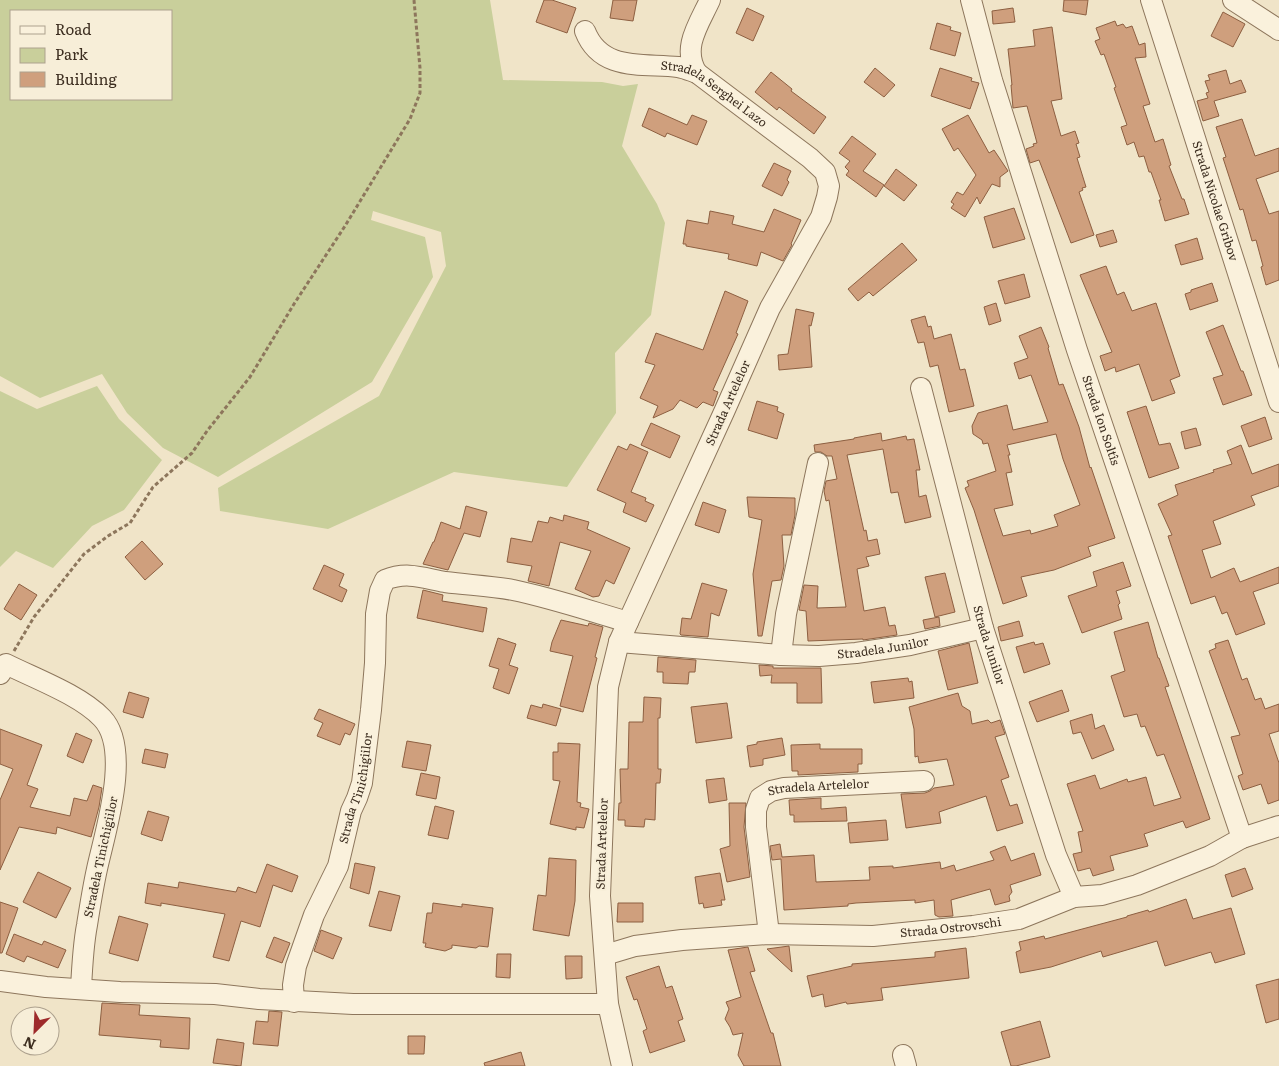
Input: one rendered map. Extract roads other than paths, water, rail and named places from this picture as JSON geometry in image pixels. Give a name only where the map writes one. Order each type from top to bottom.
[{"type":"street","points":[[697,73],[692,65],[690,54],[692,39],[710,0]]},
{"type":"street","name":"Strada Ion Soltîs","points":[[971,0],[992,80],[1077,350],[1242,838]]},
{"type":"street","name":"Strada Nicolae Gribov","points":[[1151,0],[1279,402]]},
{"type":"street","points":[[1233,0],[1279,30]]},
{"type":"street","name":"Stradela Serghei Lazo","points":[[584,31],[589,42],[600,53],[614,61],[680,67],[697,73],[810,158],[825,172],[829,186]]},
{"type":"street","name":"Strada Artelelor","points":[[622,1066],[608,1004],[600,896],[608,687],[619,642],[770,308],[821,217],[829,186]]},
{"type":"street","name":"Strada Junilor","points":[[921,388],[983,628],[1056,855],[1074,897]]},
{"type":"street","points":[[781,655],[786,614],[818,463]]},
{"type":"street","name":"Strada Tinichigiilor","points":[[294,1002],[293,985],[296,966],[314,915],[338,866],[351,811],[362,783],[375,663],[376,614],[380,591],[385,580],[398,574],[512,590],[551,599],[628,622]]},
{"type":"street","name":"Stradela Junilor","points":[[619,642],[781,655],[819,656],[910,645],[983,628]]},
{"type":"street","name":"Stradela Tinichigiilor","points":[[3,669],[80,701],[102,719],[111,732],[114,747],[114,798],[86,927],[81,989]]},
{"type":"street","name":"Stradela Artelelor","points":[[769,934],[756,827],[756,810],[760,798],[771,791],[784,788],[924,781]]},
{"type":"street","name":"Strada Ostrovschi","points":[[605,955],[644,944],[682,940],[769,934],[873,936],[973,926],[1019,919],[1074,897],[1102,895],[1137,885],[1210,856],[1242,838],[1279,826]]},
{"type":"street","points":[[0,981],[120,992],[215,994],[294,1002],[446,1005],[608,1004]]}]
